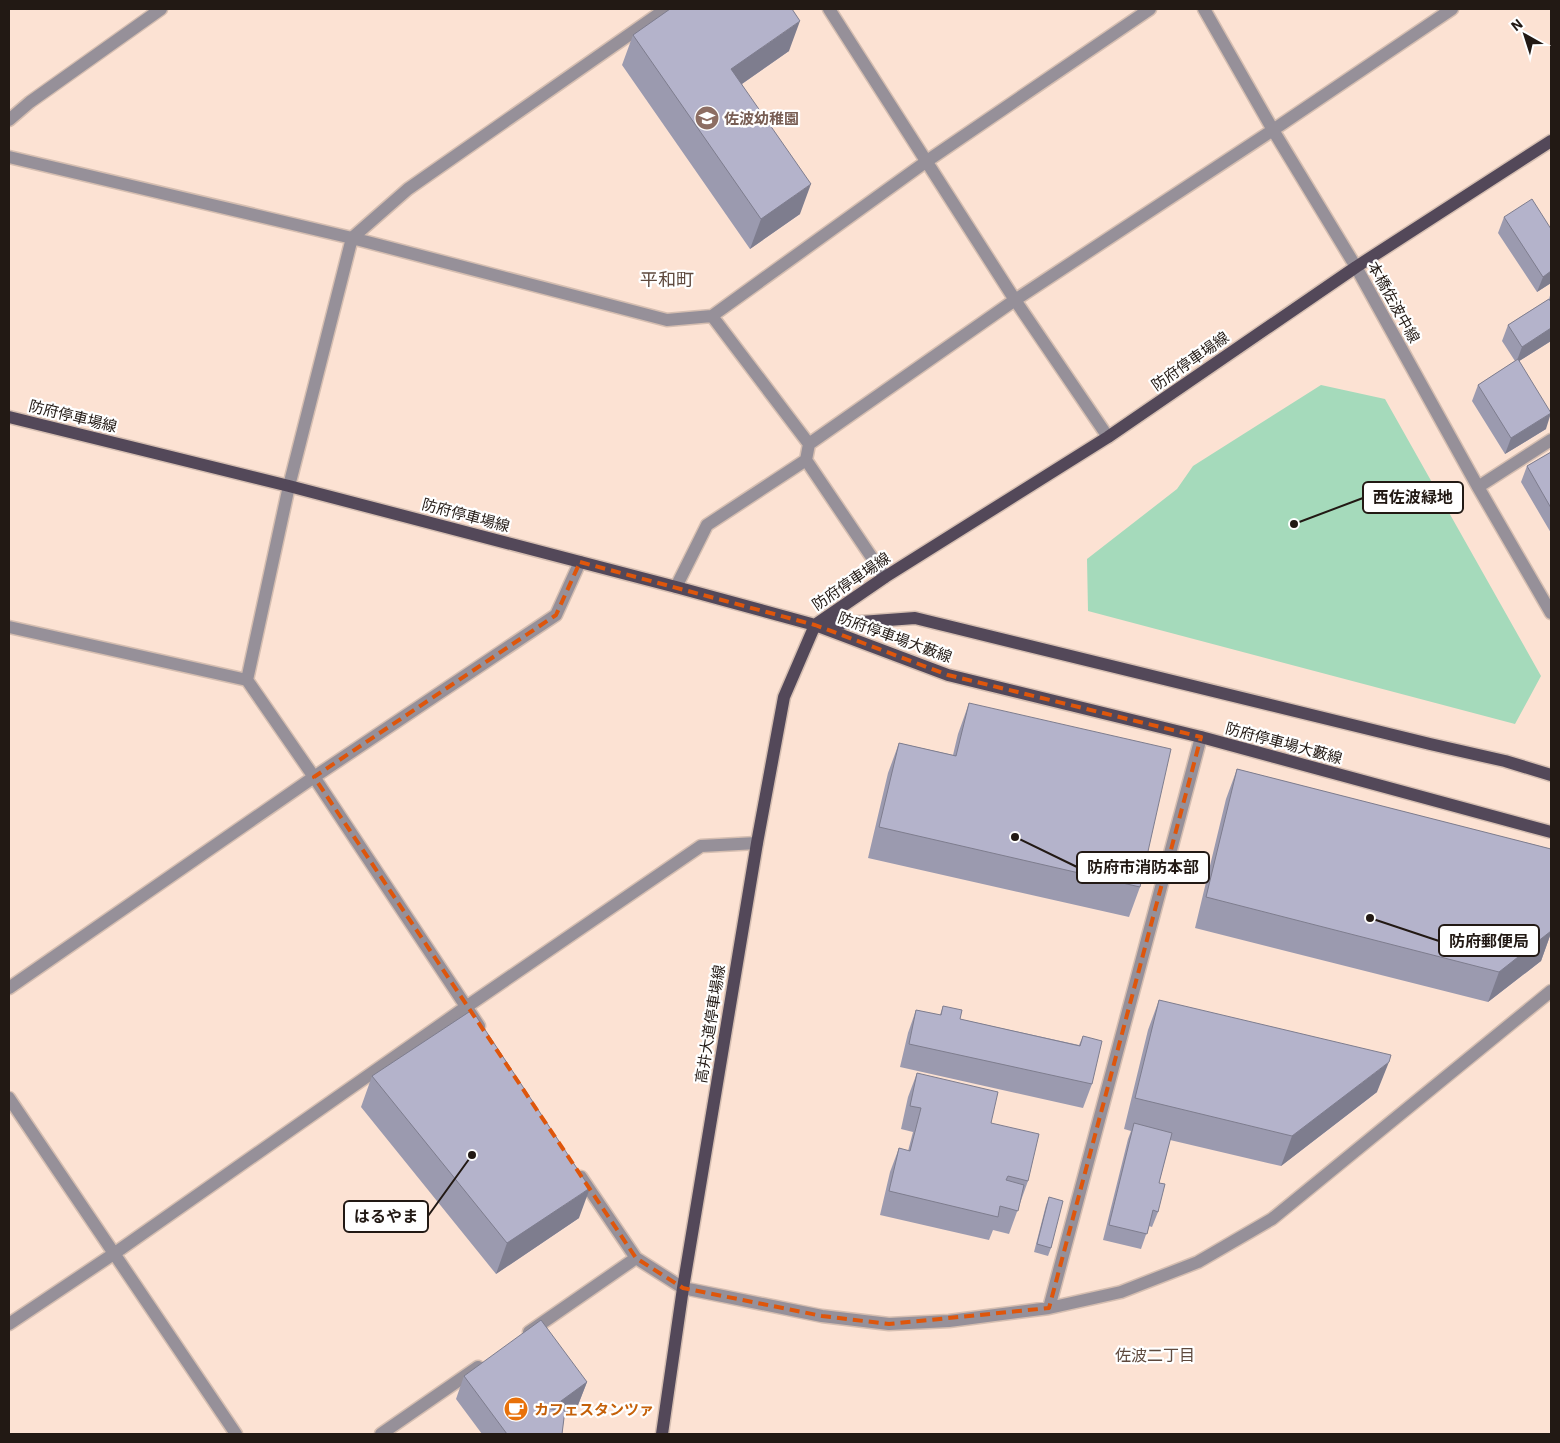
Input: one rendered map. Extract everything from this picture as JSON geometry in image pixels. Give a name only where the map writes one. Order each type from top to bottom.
[{"type":"main road","name":"防府停車場線","points":[[9,417],[289,486],[815,625],[885,577],[1108,437],[1356,267],[1551,141]]},
{"type":"main road","name":"防府停車場大藪線","points":[[815,625],[915,618],[1505,761],[1551,775]]},
{"type":"main road","name":"防府停車場大藪線","points":[[815,625],[948,675],[1201,737],[1551,832]]},
{"type":"main road","name":"高井大道停車場線","points":[[662,1434],[682,1288],[757,843],[784,697],[815,625]]},
{"type":"street","points":[[9,120],[30,102],[161,9]]},
{"type":"street","points":[[247,680],[289,486],[352,238],[408,189],[666,9]]},
{"type":"street","points":[[829,9],[1015,300],[1108,437]]},
{"type":"street","points":[[9,158],[352,238],[667,320],[712,316],[927,161],[1150,9]]},
{"type":"street","name":"本橋佐波中線","points":[[1204,9],[1273,130],[1356,267],[1478,487],[1551,613]]},
{"type":"street","points":[[885,577],[806,460],[809,444],[1015,300],[1273,130],[1452,9]]},
{"type":"street","points":[[712,316],[809,444]]},
{"type":"street","points":[[1478,487],[1551,440]]},
{"type":"street","points":[[676,587],[707,525],[806,460]]},
{"type":"street","points":[[9,988],[314,777],[556,615],[580,562]]},
{"type":"street","points":[[9,627],[247,680],[314,777],[488,1039]]},
{"type":"street","points":[[1049,1308],[1201,737]]},
{"type":"street","points":[[9,1324],[114,1254],[466,1007],[701,846],[757,843]]},
{"type":"street","points":[[575,1169],[636,1258],[682,1288],[822,1316],[889,1324],[949,1320],[1049,1308],[1120,1292],[1198,1262],[1272,1219],[1551,990]]},
{"type":"street","points":[[9,1098],[236,1434]]},
{"type":"street","points":[[521,1338],[636,1258]]},
{"type":"street","points":[[381,1434],[488,1360]]},
{"type":"highlighted area","points":[[580,562],[815,625],[948,675],[1201,737],[1049,1308],[889,1324],[822,1316],[683,1288],[636,1258],[314,777],[556,615]]},
{"type":"green space","points":[[1321,385],[1385,399],[1541,676],[1515,724],[1088,611],[1087,559],[1177,489],[1193,466]]},
{"type":"building","points":[[670,9],[792,9],[800,21],[731,69],[811,184],[761,219],[633,35]]},
{"type":"building","points":[[1532,199],[1551,229],[1551,271],[1543,277],[1504,217]]},
{"type":"building","points":[[1549,299],[1551,302],[1551,328],[1522,347],[1508,325]]},
{"type":"building","points":[[1518,359],[1551,413],[1511,438],[1478,385]]},
{"type":"building","points":[[1551,452],[1551,508],[1527,466]]},
{"type":"building","points":[[969,703],[1171,749],[1140,887],[879,827],[899,743],[956,756]]},
{"type":"building","points":[[1237,769],[1551,849],[1551,931],[1499,972],[1206,897]]},
{"type":"building","points":[[1159,1000],[1391,1055],[1389,1062],[1292,1136],[1135,1098]]},
{"type":"building","points":[[943,1006],[962,1010],[960,1019],[1080,1046],[1083,1036],[1102,1041],[1092,1084],[909,1044],[916,1010],[941,1015]]},
{"type":"building","points":[[472,1010],[590,1188],[507,1243],[372,1076]]},
{"type":"building","points":[[917,1073],[998,1092],[991,1123],[1039,1134],[1028,1181],[1008,1176],[1006,1180],[1024,1185],[1018,1211],[1000,1206],[998,1217],[889,1191],[899,1148],[910,1151],[921,1108],[910,1106]]},
{"type":"building","points":[[1134,1123],[1172,1133],[1159,1183],[1165,1184],[1158,1212],[1153,1210],[1147,1234],[1109,1225]]},
{"type":"building","points":[[1049,1197],[1063,1201],[1051,1248],[1037,1244]]},
{"type":"building","points":[[541,1320],[587,1382],[550,1409],[565,1410],[562,1434],[507,1434],[464,1376]]},
{"type":"place","name":"佐波幼稚園","points":[[707,118]]},
{"type":"place","name":"西佐波緑地","points":[[1294,524]]},
{"type":"place","name":"防府市消防本部","points":[[1015,837]]},
{"type":"place","name":"防府郵便局","points":[[1370,918]]},
{"type":"place","name":"はるやま","points":[[472,1155]]},
{"type":"place","name":"カフェスタンツァ","points":[[516,1409]]},
{"type":"district","name":"平和町","points":[[667,279]]},
{"type":"district","name":"佐波二丁目","points":[[1155,1355]]}]
